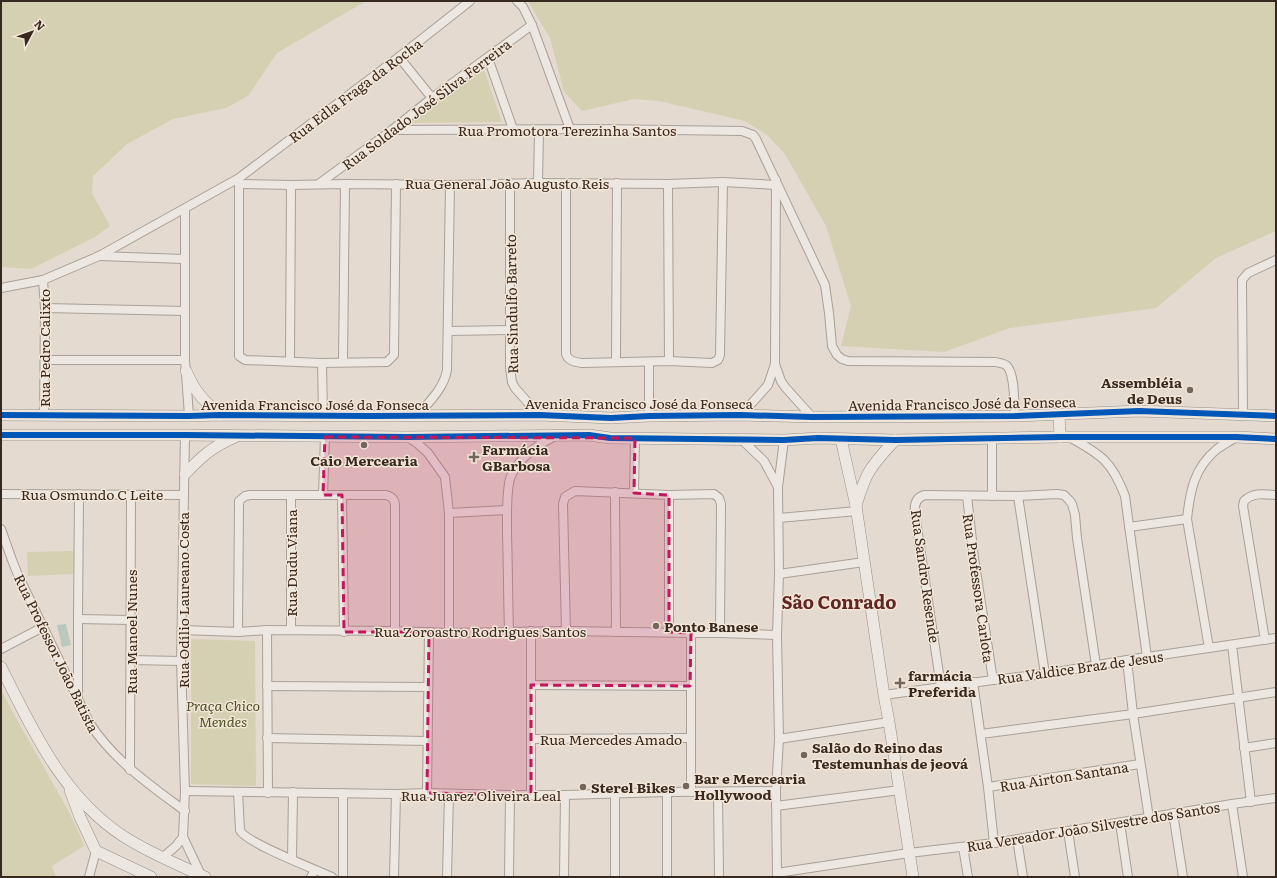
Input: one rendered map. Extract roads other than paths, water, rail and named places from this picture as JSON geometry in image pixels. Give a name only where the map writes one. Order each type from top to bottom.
[{"type":"main road","points":[[186,365],[196,390],[204,401],[220,415]]},
{"type":"main road","name":"Avenida Francisco José da Fonseca","points":[[1,415],[539,415],[595,416],[611,418],[740,415],[812,417],[1015,416],[1139,412],[1276,416]]},
{"type":"main road","points":[[1059,414],[1065,438]]},
{"type":"main road","points":[[261,416],[264,421],[264,428],[261,436]]},
{"type":"main road","points":[[276,436],[272,430],[272,425],[280,416]]},
{"type":"main road","points":[[589,436],[599,428],[600,421],[595,416]]},
{"type":"main road","points":[[610,438],[606,429],[611,418]]},
{"type":"main road","points":[[1,435],[238,435],[325,437],[589,436],[610,438],[784,440],[818,438],[895,440],[1236,437],[1276,439]]},
{"type":"main road","points":[[184,474],[204,454],[219,444],[238,435]]},
{"type":"main road","points":[[841,439],[856,508],[913,877]]},
{"type":"main road","points":[[856,508],[868,472],[895,440]]},
{"type":"main road","points":[[1,667],[31,727],[69,786],[96,815],[122,835],[162,858],[203,876]]},
{"type":"main road","points":[[69,786],[96,851],[151,877]]},
{"type":"main road","points":[[88,833],[90,819],[92,816],[96,815]]},
{"type":"street","name":"Rua Edla Fraga da Rocha","points":[[1,288],[43,280],[99,256],[239,181],[470,1]]},
{"type":"street","points":[[517,1],[523,7],[532,25],[570,129]]},
{"type":"street","name":"Rua Soldado José Silva Ferreira","points":[[320,184],[432,98],[532,25]]},
{"type":"street","points":[[398,57],[432,98]]},
{"type":"street","points":[[488,58],[513,129]]},
{"type":"street","name":"Rua Promotora Terezinha Santos","points":[[392,130],[570,129],[742,131],[753,135],[756,139],[776,182]]},
{"type":"street","points":[[538,183],[539,130]]},
{"type":"street","points":[[239,181],[239,356],[245,360],[322,363],[387,362],[394,355],[396,184]]},
{"type":"street","name":"Rua General João Augusto Reis","points":[[239,181],[291,185],[396,184],[450,186],[510,183],[668,184],[776,182]]},
{"type":"street","points":[[566,183],[567,356],[569,359],[582,363],[616,361],[712,363],[720,357],[723,182]]},
{"type":"street","points":[[740,415],[768,385],[775,364],[776,182]]},
{"type":"street","points":[[776,182],[825,285],[832,346],[837,355],[848,361],[1002,363],[1007,366],[1012,375],[1015,416]]},
{"type":"street","name":"Rua Sindulfo Barreto","points":[[510,183],[510,368],[512,382],[515,388],[539,415]]},
{"type":"street","points":[[616,361],[617,183]]},
{"type":"street","points":[[343,362],[345,184]]},
{"type":"street","points":[[668,184],[669,362]]},
{"type":"street","points":[[290,361],[291,185]]},
{"type":"street","points":[[418,415],[437,393],[448,370],[450,186]]},
{"type":"street","points":[[185,209],[184,259],[186,365],[189,416]]},
{"type":"street","points":[[99,256],[184,259]]},
{"type":"street","points":[[1243,415],[1242,280],[1248,273],[1276,260]]},
{"type":"street","name":"Rua Pedro Calixto","points":[[43,280],[45,308],[44,415]]},
{"type":"street","points":[[45,308],[185,310]]},
{"type":"street","points":[[449,331],[510,330]]},
{"type":"street","points":[[45,360],[186,365]]},
{"type":"street","points":[[648,416],[649,362]]},
{"type":"street","points":[[322,363],[323,416]]},
{"type":"street","points":[[775,364],[781,381],[785,387],[812,417]]},
{"type":"street","name":"Rua Odílio Laureano Costa","points":[[184,837],[185,791],[181,661],[185,435]]},
{"type":"street","points":[[509,631],[507,510],[510,479],[517,465],[534,447],[553,436]]},
{"type":"street","points":[[322,495],[325,437]]},
{"type":"street","points":[[408,437],[424,449],[445,477],[449,513],[450,633]]},
{"type":"street","points":[[1209,648],[1187,519],[1189,498],[1198,472],[1217,450],[1236,437]]},
{"type":"street","points":[[634,493],[635,438]]},
{"type":"street","points":[[992,438],[992,496]]},
{"type":"street","points":[[1065,438],[1092,449],[1105,459],[1114,471],[1125,496],[1148,657]]},
{"type":"street","points":[[741,439],[764,461],[778,487]]},
{"type":"street","points":[[777,875],[776,791],[779,739],[778,487],[784,440]]},
{"type":"street","points":[[566,631],[562,516],[563,501],[568,494],[575,491],[669,495],[714,494],[718,496],[720,500],[720,632]]},
{"type":"street","points":[[615,492],[616,632]]},
{"type":"street","name":"Rua Osmundo C Leite","points":[[1,494],[184,495]]},
{"type":"street","points":[[78,699],[79,494]]},
{"type":"street","name":"Rua Manoel Nunes","points":[[130,770],[131,495]]},
{"type":"street","points":[[238,632],[239,501],[245,496],[291,495],[386,495],[390,496],[394,500],[395,631]]},
{"type":"street","name":"Rua Dudu Viana","points":[[291,495],[291,630]]},
{"type":"street","points":[[342,495],[344,632]]},
{"type":"street","points":[[669,495],[669,632]]},
{"type":"street","name":"Rua Sandro Resende","points":[[941,687],[914,514],[914,506],[918,499],[925,495],[1064,495],[1072,504],[1075,515],[1077,538],[1096,665]]},
{"type":"street","points":[[1265,640],[1243,506],[1244,501],[1252,495],[1276,495]]},
{"type":"street","name":"Rua Professora Carlota","points":[[967,496],[974,558],[992,680]]},
{"type":"street","points":[[1018,496],[1045,674]]},
{"type":"street","points":[[779,518],[856,508]]},
{"type":"street","points":[[449,513],[507,510]]},
{"type":"street","points":[[1129,527],[1187,519]]},
{"type":"street","name":"Rua Professor João Batista","points":[[1,529],[12,560],[88,722],[130,770],[185,811]]},
{"type":"street","points":[[779,574],[864,562]]},
{"type":"street","points":[[78,619],[130,620]]},
{"type":"street","points":[[1,649],[43,627]]},
{"type":"street","name":"Rua Zoroastro Rodrigues Santos","points":[[182,630],[238,632],[267,630],[344,632],[395,631],[450,633],[509,631],[720,632],[778,635]]},
{"type":"street","points":[[267,630],[268,793]]},
{"type":"street","points":[[531,631],[531,795]]},
{"type":"street","points":[[427,793],[429,632]]},
{"type":"street","points":[[691,633],[691,792]]},
{"type":"street","name":"Rua Valdice Braz de Jesus","points":[[884,695],[973,682],[1045,674],[1127,660],[1276,638]]},
{"type":"street","points":[[1232,645],[1251,802]]},
{"type":"street","points":[[131,660],[181,661]]},
{"type":"street","points":[[1127,660],[1133,714],[1149,818]]},
{"type":"street","points":[[973,682],[988,787],[994,842]]},
{"type":"street","points":[[531,685],[690,686]]},
{"type":"street","points":[[267,686],[428,687]]},
{"type":"street","points":[[981,734],[1133,714],[1276,692]]},
{"type":"street","points":[[779,739],[889,722]]},
{"type":"street","points":[[267,738],[427,741]]},
{"type":"street","name":"Rua Mercedes Amado","points":[[532,739],[690,738]]},
{"type":"street","points":[[1244,748],[1276,743]]},
{"type":"street","name":"Rua Airton Santana","points":[[988,787],[1140,764]]},
{"type":"street","points":[[776,806],[900,790]]},
{"type":"street","name":"Rua Juarez Oliveira Leal","points":[[185,791],[510,795],[776,791]]},
{"type":"street","points":[[238,792],[240,833],[269,849],[292,859],[313,873],[332,877]]},
{"type":"street","points":[[292,859],[293,792]]},
{"type":"street","points":[[667,877],[668,792]]},
{"type":"street","points":[[718,792],[719,877]]},
{"type":"street","points":[[343,793],[343,877]]},
{"type":"street","points":[[394,877],[396,794]]},
{"type":"street","points":[[447,877],[449,794]]},
{"type":"street","points":[[614,794],[615,877]]},
{"type":"street","points":[[509,877],[510,795]]},
{"type":"street","points":[[564,795],[564,877]]},
{"type":"street","name":"Rua Vereador João Silvestre dos Santos","points":[[777,875],[909,852],[963,847],[1018,839],[1173,813],[1276,798]]},
{"type":"street","points":[[1232,804],[1243,877]]},
{"type":"street","points":[[1173,813],[1182,877]]},
{"type":"street","points":[[1120,823],[1128,877]]},
{"type":"street","points":[[1068,831],[1075,877]]},
{"type":"street","points":[[162,858],[184,837],[203,876]]},
{"type":"street","points":[[1018,839],[1023,877]]},
{"type":"street","points":[[963,847],[968,877]]},
{"type":"street","points":[[90,877],[96,851]]},
{"type":"place","name":"Assembléia de Deus","points":[[1190,390]]},
{"type":"place","name":"Caio Mercearia","points":[[364,445]]},
{"type":"place","name":"Farmácia GBarbosa","points":[[474,457]]},
{"type":"place","name":"Ponto Banese","points":[[656,626]]},
{"type":"place","name":"farmácia Preferida","points":[[900,683]]},
{"type":"place","name":"Salão do Reino das Testemunhas de jeová","points":[[804,755]]},
{"type":"place","name":"Bar e Mercearia Hollywood","points":[[686,786]]},
{"type":"place","name":"Sterel Bikes","points":[[583,787]]},
{"type":"district","name":"São Conrado","points":[[839,601]]},
{"type":"park label","name":"Praça Chico Mendes","points":[[223,714]]}]
